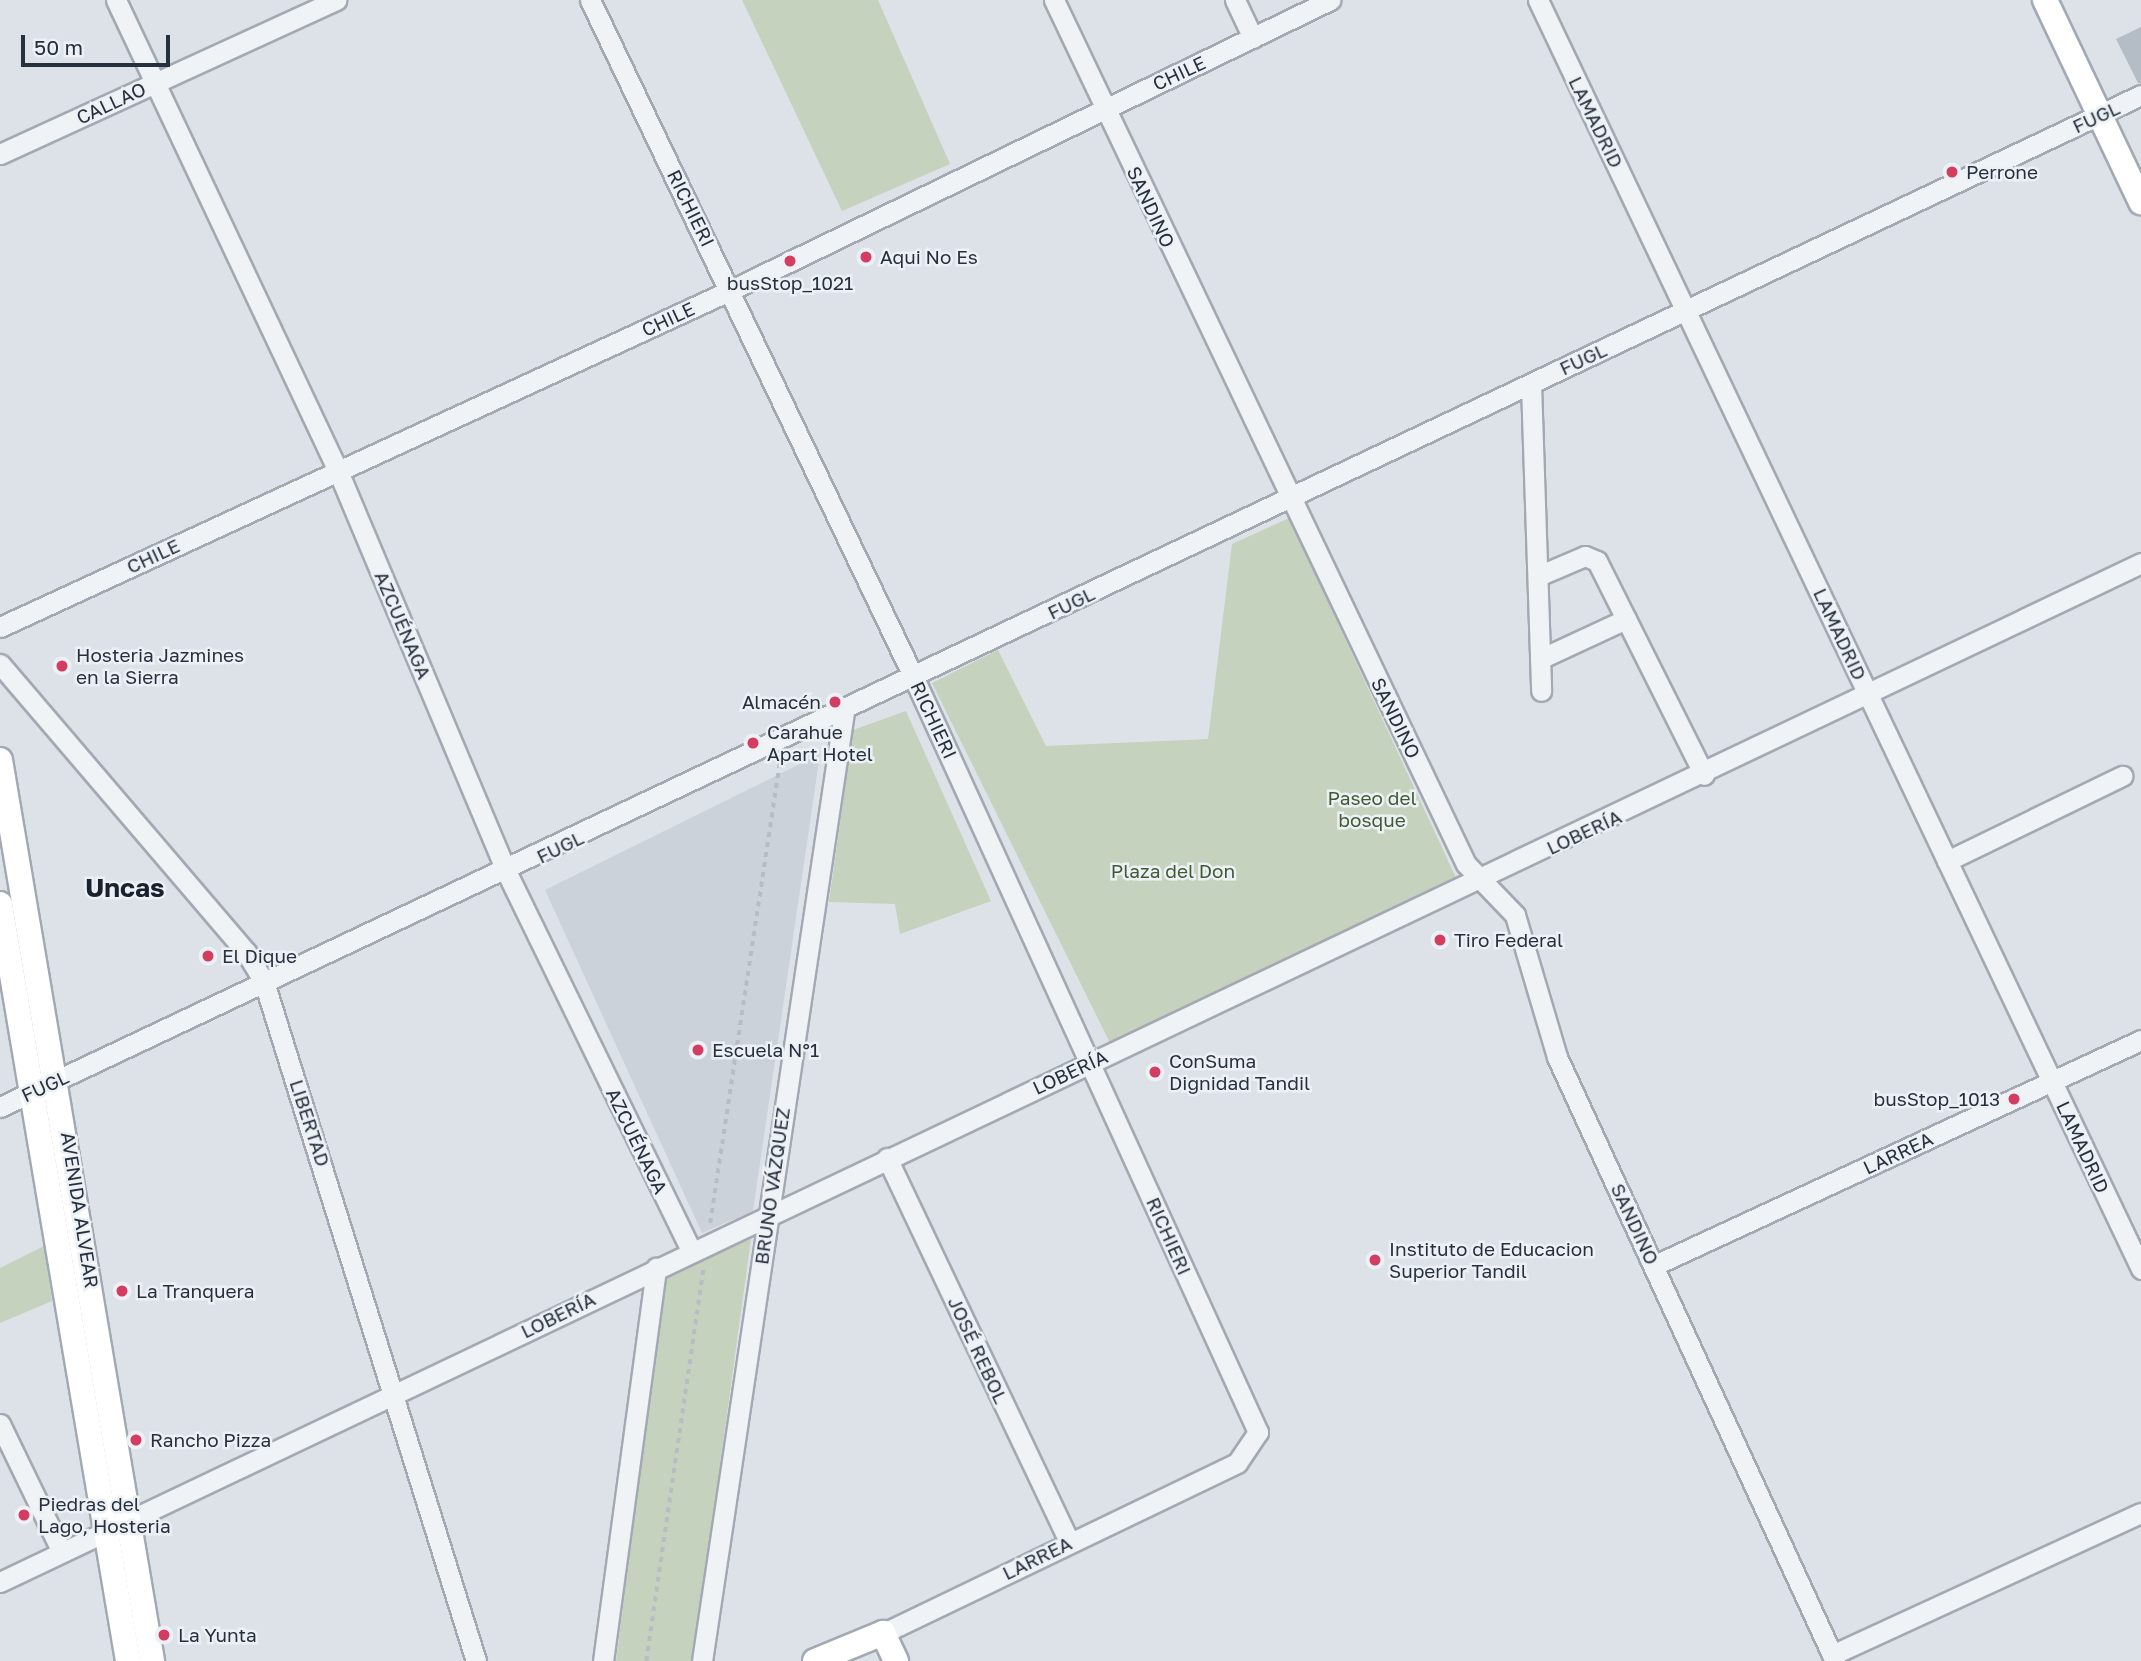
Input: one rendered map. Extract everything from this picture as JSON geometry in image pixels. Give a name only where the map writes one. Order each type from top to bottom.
[{"type":"main road","points":[[2045,0],[2141,202]]},
{"type":"main road","name":"AVENIDA ALVEAR","points":[[0,760],[59,1080],[152,1661]]},
{"type":"main road","name":"AVENIDA ALVEAR","points":[[0,904],[128,1661]]},
{"type":"main road","points":[[883,1633],[896,1661]]},
{"type":"main road","name":"LARREA","points":[[815,1661],[883,1633]]},
{"type":"street","name":"AZCUÉNAGA","points":[[116,0],[157,82],[338,471],[507,873],[699,1245]]},
{"type":"street","name":"CALLAO","points":[[0,154],[336,0]]},
{"type":"street","name":"RICHIERI","points":[[590,0],[731,290],[914,678],[1258,1432],[1254,1447]]},
{"type":"street","name":"SANDINO","points":[[1054,0],[1289,499],[1479,882],[1515,915],[1557,1057],[1834,1658]]},
{"type":"street","points":[[1235,0],[1253,38]]},
{"type":"street","name":"CHILE","points":[[0,627],[731,290],[1330,0]]},
{"type":"street","name":"LAMADRID","points":[[1538,0],[2141,1269]]},
{"type":"street","name":"FUGL","points":[[0,1107],[264,982],[507,873],[2141,95]]},
{"type":"street","points":[[1531,384],[1542,691]]},
{"type":"street","points":[[1538,576],[1585,556],[1597,561],[1704,775]]},
{"type":"street","name":"LOBERÍA","points":[[0,1582],[656,1268],[768,1211],[1479,882],[1869,697],[2141,563]]},
{"type":"street","points":[[1540,659],[1626,620]]},
{"type":"street","name":"LIBERTAD","points":[[0,664],[246,951],[264,982],[397,1393],[476,1661]]},
{"type":"street","name":"BRUNO VÁZQUEZ","points":[[702,1661],[844,712]]},
{"type":"street","points":[[1947,861],[2122,776]]},
{"type":"street","name":"LARREA","points":[[1655,1265],[2141,1040]]},
{"type":"street","name":"JOSÉ REBOL","points":[[887,1158],[1070,1543]]},
{"type":"street","points":[[603,1661],[656,1268]]},
{"type":"street","points":[[0,1424],[62,1552]]},
{"type":"street","name":"LARREA","points":[[883,1633],[1237,1463],[1254,1447]]},
{"type":"street","points":[[1834,1658],[2141,1513]]},
{"type":"path","points":[[646,1661],[699,1245],[783,741]]},
{"type":"shaded area","name":"Escuela N°1","points":[[820,754],[753,1211],[702,1233],[545,890]]},
{"type":"green space","points":[[742,0],[878,0],[950,164],[842,211]]},
{"type":"green space","name":"Plaza del Don","points":[[1289,518],[1457,880],[1111,1045],[932,683],[998,650],[1046,746],[1208,739],[1232,544]]},
{"type":"green space","points":[[906,711],[991,901],[900,934],[895,904],[829,902],[853,730]]},
{"type":"green space","points":[[751,1239],[693,1661],[616,1661],[665,1276]]},
{"type":"green space","points":[[44,1246],[52,1301],[0,1323],[0,1268]]},
{"type":"building","points":[[2141,27],[2141,83],[2138,83],[2116,39]]},
{"type":"place","name":"Perrone","points":[[1952,172]]},
{"type":"place","name":"Aqui No Es","points":[[866,257]]},
{"type":"place","name":"busStop_1021","points":[[790,261]]},
{"type":"place","name":"Hosteria Jazmines en la Sierra","points":[[62,666]]},
{"type":"place","name":"Almacén","points":[[835,702]]},
{"type":"place","name":"Carahue Apart Hotel","points":[[753,743]]},
{"type":"place","name":"Tiro Federal","points":[[1440,940]]},
{"type":"place","name":"El Dique","points":[[208,956]]},
{"type":"place","name":"Escuela N°1","points":[[698,1050]]},
{"type":"place","name":"ConSuma Dignidad Tandil","points":[[1155,1072]]},
{"type":"place","name":"busStop_1013","points":[[2014,1099]]},
{"type":"place","name":"Instituto de Educacion Superior Tandil","points":[[1375,1260]]},
{"type":"place","name":"La Tranquera","points":[[122,1291]]},
{"type":"place","name":"Rancho Pizza","points":[[136,1440]]},
{"type":"place","name":"Piedras del Lago, Hosteria","points":[[24,1515]]},
{"type":"place","name":"La Yunta","points":[[164,1635]]},
{"type":"district","name":"Uncas","points":[[125,888]]},
{"type":"park label","name":"Paseo del bosque","points":[[1372,809]]}]
